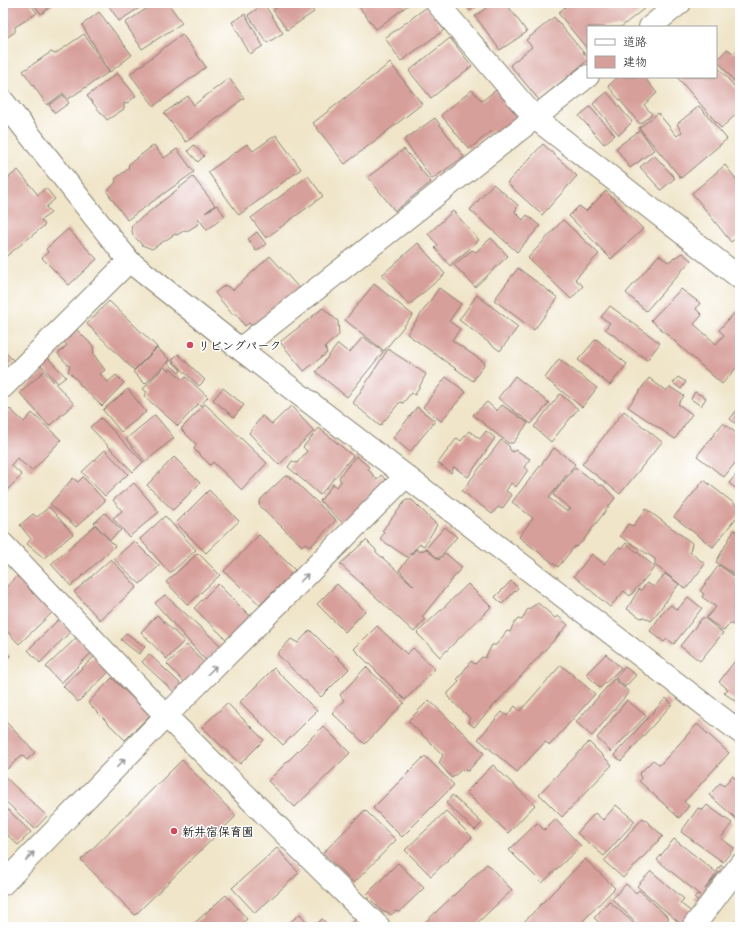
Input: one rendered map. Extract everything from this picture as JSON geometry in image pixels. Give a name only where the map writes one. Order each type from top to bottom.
[{"type":"street","points":[[437,3],[535,118],[740,278]]},
{"type":"street","points":[[651,26],[680,3]]},
{"type":"street","points":[[240,350],[587,77]]},
{"type":"street","points":[[3,101],[129,260],[240,350],[740,732]]},
{"type":"street","points":[[3,387],[129,260]]},
{"type":"street","points":[[3,884],[166,716],[406,476]]},
{"type":"street","points":[[3,544],[166,716],[379,927]]},
{"type":"street","points":[[693,927],[740,865]]},
{"type":"building","points":[[3,3],[30,3],[37,13],[15,27],[15,32],[3,40]]},
{"type":"building","points":[[55,3],[41,14],[34,4]]},
{"type":"building","points":[[107,3],[147,3],[119,21]]},
{"type":"building","points":[[155,3],[168,3],[182,23],[142,49],[125,23]]},
{"type":"building","points":[[284,3],[308,3],[314,12],[287,30],[273,10]]},
{"type":"building","points":[[356,3],[411,3],[376,29]]},
{"type":"building","points":[[464,3],[481,3],[470,11]]},
{"type":"building","points":[[493,3],[506,3],[527,32],[500,50],[475,16]]},
{"type":"building","points":[[570,3],[651,3],[622,26],[587,26],[587,49],[558,13]]},
{"type":"building","points":[[264,4],[283,33],[267,43],[248,15]]},
{"type":"building","points":[[427,7],[444,30],[401,61],[385,38]]},
{"type":"building","points":[[99,12],[132,55],[110,72],[82,25]]},
{"type":"building","points":[[245,14],[263,46],[250,54],[232,22]]},
{"type":"building","points":[[554,17],[587,57],[587,61],[539,100],[510,65],[532,47],[526,40]]},
{"type":"building","points":[[84,34],[109,72],[68,99],[63,93],[47,105],[23,71],[51,52],[55,54]]},
{"type":"building","points":[[182,34],[206,67],[154,106],[130,74]]},
{"type":"building","points":[[450,38],[472,66],[431,98],[409,71]]},
{"type":"building","points":[[740,48],[740,88],[717,60],[727,49],[733,53]]},
{"type":"building","points":[[390,63],[422,104],[345,164],[313,123]]},
{"type":"building","points":[[717,66],[740,93],[740,111],[721,128],[678,78],[717,78]]},
{"type":"building","points":[[117,73],[136,96],[126,104],[124,103],[124,109],[107,120],[87,96]]},
{"type":"building","points":[[229,78],[244,98],[186,142],[164,113],[188,96],[194,105]]},
{"type":"building","points":[[617,78],[645,78],[657,93],[644,105],[652,114],[640,124],[608,86]]},
{"type":"building","points":[[472,90],[482,101],[496,90],[520,119],[498,136],[492,131],[469,149],[441,115]]},
{"type":"building","points":[[607,92],[632,122],[619,135],[593,104]]},
{"type":"building","points":[[63,95],[69,103],[55,113],[49,105]]},
{"type":"building","points":[[699,106],[727,139],[681,178],[639,128],[658,113],[677,136],[682,132],[677,124]]},
{"type":"building","points":[[590,107],[615,135],[604,144],[579,116]]},
{"type":"building","points":[[435,118],[464,157],[432,179],[404,140]]},
{"type":"building","points":[[640,130],[654,150],[630,168],[616,148]]},
{"type":"building","points":[[276,135],[301,169],[239,215],[208,172],[247,144],[253,151]]},
{"type":"building","points":[[543,144],[577,176],[542,215],[507,183]]},
{"type":"building","points":[[154,145],[164,158],[177,149],[194,172],[127,220],[107,192],[116,182],[115,179],[128,169],[129,164]]},
{"type":"building","points":[[194,145],[204,156],[198,162],[188,151]]},
{"type":"building","points":[[404,149],[431,182],[395,211],[368,177]]},
{"type":"building","points":[[654,155],[675,178],[661,190],[640,167]]},
{"type":"building","points":[[725,165],[740,184],[740,235],[731,242],[692,193]]},
{"type":"building","points":[[18,170],[38,195],[46,188],[55,199],[46,207],[51,213],[41,220],[45,225],[3,259],[3,182]]},
{"type":"building","points":[[308,176],[323,196],[266,238],[251,218]]},
{"type":"building","points":[[193,177],[215,205],[205,213],[217,205],[225,216],[207,230],[198,218],[197,225],[187,231],[185,230],[177,235],[175,234],[152,249],[142,245],[133,235],[131,226]]},
{"type":"building","points":[[493,184],[518,205],[515,212],[523,220],[527,215],[540,226],[517,252],[470,210]]},
{"type":"building","points":[[606,191],[643,229],[611,259],[569,216],[579,206],[586,211]]},
{"type":"building","points":[[453,211],[479,240],[450,266],[435,248],[438,245],[428,234]]},
{"type":"building","points":[[563,220],[599,254],[575,279],[583,286],[571,299],[528,258]]},
{"type":"building","points":[[68,229],[97,259],[69,285],[42,258],[48,252],[46,249]]},
{"type":"building","points":[[257,232],[266,244],[256,251],[248,239]]},
{"type":"building","points":[[491,238],[508,256],[475,287],[454,265],[472,250],[476,252]]},
{"type":"building","points":[[418,243],[445,274],[409,305],[382,275]]},
{"type":"building","points":[[682,253],[691,260],[646,311],[626,293],[659,255],[668,262]]},
{"type":"building","points":[[270,256],[300,289],[275,313],[269,312],[253,327],[249,323],[245,326],[236,314],[232,314],[215,293],[225,285],[233,290]]},
{"type":"building","points":[[518,268],[558,298],[534,330],[494,300]]},
{"type":"building","points":[[374,284],[413,315],[384,351],[345,320]]},
{"type":"building","points":[[439,288],[461,304],[449,321],[460,329],[452,340],[485,363],[473,381],[407,334]]},
{"type":"building","points":[[681,289],[700,303],[696,309],[702,315],[694,324],[716,344],[724,335],[719,330],[739,308],[740,309],[740,364],[722,384],[651,320]]},
{"type":"building","points":[[477,295],[518,327],[500,351],[459,320]]},
{"type":"building","points":[[109,301],[157,347],[134,370],[87,324]]},
{"type":"building","points":[[610,306],[660,343],[647,360],[605,329],[610,323],[601,317]]},
{"type":"building","points":[[323,308],[338,321],[339,335],[325,347],[327,353],[304,371],[280,342]]},
{"type":"building","points":[[75,328],[93,346],[94,355],[105,370],[100,374],[108,382],[116,375],[124,383],[102,406],[68,371],[70,367],[58,354],[67,345],[63,341]]},
{"type":"building","points":[[363,337],[383,352],[347,397],[316,372],[338,344],[349,353]]},
{"type":"building","points":[[596,339],[627,364],[610,385],[578,360]]},
{"type":"building","points":[[157,348],[170,360],[145,384],[133,372]]},
{"type":"building","points":[[388,349],[426,374],[415,395],[411,393],[403,403],[400,402],[380,426],[353,403]]},
{"type":"building","points":[[3,350],[14,361],[3,372]]},
{"type":"building","points":[[178,354],[205,380],[199,386],[172,360]]},
{"type":"building","points":[[48,358],[66,377],[58,383],[41,365]]},
{"type":"building","points":[[559,359],[597,388],[582,407],[545,378]]},
{"type":"building","points":[[170,360],[181,370],[179,373],[168,363]]},
{"type":"building","points":[[164,367],[169,371],[171,369],[183,380],[186,377],[208,397],[200,406],[198,404],[178,426],[144,396],[147,392],[143,389]]},
{"type":"building","points":[[44,371],[74,404],[49,426],[20,393]]},
{"type":"building","points":[[515,376],[549,403],[531,424],[498,398]]},
{"type":"building","points":[[446,377],[466,392],[441,421],[423,407]]},
{"type":"building","points":[[678,377],[686,382],[681,389],[673,383]]},
{"type":"building","points":[[649,378],[666,391],[670,387],[684,396],[678,404],[692,414],[675,439],[628,407]]},
{"type":"building","points":[[223,388],[244,405],[234,417],[213,400]]},
{"type":"building","points":[[128,389],[146,412],[121,432],[103,410]]},
{"type":"building","points":[[695,392],[706,398],[701,406],[691,399]]},
{"type":"building","points":[[560,394],[578,409],[551,442],[534,427]]},
{"type":"building","points":[[487,402],[497,411],[502,405],[528,423],[513,443],[508,443],[473,415]]},
{"type":"building","points":[[205,404],[267,463],[242,490],[213,462],[210,465],[194,449],[196,444],[181,429]]},
{"type":"building","points":[[291,406],[314,431],[279,465],[249,433],[262,416],[272,424]]},
{"type":"building","points":[[740,406],[740,427],[730,419]]},
{"type":"building","points":[[417,407],[435,421],[410,452],[393,438]]},
{"type":"building","points":[[10,409],[24,422],[32,413],[61,440],[32,471],[17,458],[11,465],[22,475],[3,494],[3,416]]},
{"type":"building","points":[[624,411],[662,442],[620,494],[582,464]]},
{"type":"building","points":[[155,415],[174,438],[145,462],[126,439]]},
{"type":"building","points":[[101,418],[143,462],[133,472],[90,427]]},
{"type":"building","points":[[723,423],[740,436],[740,457],[724,477],[697,456]]},
{"type":"building","points":[[319,428],[353,456],[320,495],[288,467],[292,461],[297,463],[307,451],[303,447]]},
{"type":"building","points":[[469,431],[480,439],[486,431],[495,438],[468,477],[454,467],[451,473],[438,463],[457,438],[461,441]]},
{"type":"building","points":[[501,440],[509,446],[510,450],[513,452],[516,450],[530,459],[524,467],[528,470],[516,487],[511,483],[506,491],[512,495],[502,509],[498,507],[492,514],[462,491]]},
{"type":"building","points":[[554,448],[575,464],[549,498],[566,511],[571,509],[553,495],[575,467],[599,485],[603,485],[615,498],[583,541],[576,547],[575,546],[558,567],[519,537],[533,518],[512,502]]},
{"type":"building","points":[[105,450],[128,474],[105,496],[82,472]]},
{"type":"building","points":[[356,456],[369,467],[368,469],[377,480],[381,475],[391,485],[375,501],[370,496],[366,500],[369,505],[347,527],[320,501],[333,484],[337,487],[341,482],[339,477]]},
{"type":"building","points":[[174,457],[200,483],[173,510],[147,485]]},
{"type":"building","points":[[740,470],[740,492],[729,483]]},
{"type":"building","points":[[285,476],[289,476],[336,520],[310,547],[305,543],[302,546],[259,505],[261,499]]},
{"type":"building","points":[[83,477],[105,501],[76,527],[50,504],[73,478],[78,482]]},
{"type":"building","points":[[704,480],[740,508],[740,513],[713,547],[674,517]]},
{"type":"building","points":[[134,483],[159,512],[129,537],[113,518],[122,511],[113,500]]},
{"type":"building","points":[[209,490],[239,521],[206,553],[176,523]]},
{"type":"building","points":[[406,500],[412,500],[437,525],[424,546],[420,544],[407,557],[380,539],[384,533],[382,531]]},
{"type":"building","points":[[49,507],[73,534],[44,558],[27,544],[31,539],[20,525],[33,514],[37,517]]},
{"type":"building","points":[[646,509],[692,543],[690,552],[705,564],[686,589],[655,565],[655,559],[620,536],[628,524],[633,526]]},
{"type":"building","points":[[105,513],[121,530],[110,540],[94,523]]},
{"type":"building","points":[[165,516],[196,550],[170,573],[140,539]]},
{"type":"building","points":[[95,525],[115,546],[71,586],[51,564]]},
{"type":"building","points":[[445,527],[457,537],[438,559],[426,548]]},
{"type":"building","points":[[734,530],[740,533],[740,578],[716,562]]},
{"type":"building","points":[[259,535],[295,570],[260,605],[224,571]]},
{"type":"building","points":[[366,540],[376,550],[376,552],[414,586],[399,570],[416,549],[419,552],[426,549],[439,560],[445,553],[462,567],[422,617],[425,620],[414,632],[340,564]]},
{"type":"building","points":[[134,541],[159,566],[140,584],[114,559]]},
{"type":"building","points":[[626,543],[655,567],[630,596],[624,591],[610,607],[574,576],[592,554],[604,564],[619,547],[622,548]]},
{"type":"building","points":[[198,553],[220,575],[188,605],[166,582]]},
{"type":"building","points":[[111,559],[137,587],[100,620],[74,592]]},
{"type":"building","points":[[719,565],[740,581],[740,620],[735,626],[730,623],[724,631],[706,618],[716,607],[702,597],[704,594],[700,591]]},
{"type":"building","points":[[665,574],[679,584],[651,621],[644,617],[641,618],[627,609],[639,589],[641,590],[647,583],[654,587]]},
{"type":"building","points":[[19,575],[33,594],[38,590],[56,609],[19,644],[3,627],[3,590]]},
{"type":"building","points":[[511,581],[518,588],[502,604],[495,597]]},
{"type":"building","points":[[218,584],[252,618],[229,642],[194,608]]},
{"type":"building","points":[[337,584],[365,611],[345,632],[317,604]]},
{"type":"building","points":[[468,584],[491,607],[440,657],[417,633]]},
{"type":"building","points":[[165,595],[221,646],[207,662],[155,603]]},
{"type":"building","points":[[688,597],[702,608],[674,644],[667,639],[664,642],[650,631],[663,612],[671,605],[677,610]]},
{"type":"building","points":[[538,603],[555,618],[558,616],[568,625],[474,727],[468,722],[470,718],[448,697],[448,693],[459,682],[457,680],[471,661],[475,664],[482,657],[485,658],[492,645],[496,645],[507,631],[510,632],[518,619],[522,620],[527,610]]},
{"type":"building","points":[[157,615],[184,641],[167,659],[141,632]]},
{"type":"building","points":[[703,617],[723,633],[700,661],[680,646]]},
{"type":"building","points":[[59,619],[71,631],[40,663],[28,650]]},
{"type":"building","points":[[377,626],[407,654],[413,648],[435,669],[405,700],[354,649]]},
{"type":"building","points":[[310,630],[349,669],[321,697],[277,654],[291,639],[298,643]]},
{"type":"building","points":[[126,633],[145,647],[139,654],[121,640]]},
{"type":"building","points":[[77,637],[92,652],[61,683],[46,667]]},
{"type":"building","points":[[187,645],[206,665],[186,684],[167,664]]},
{"type":"building","points":[[3,649],[10,656],[3,663]]},
{"type":"building","points":[[149,654],[184,687],[176,694],[142,662]]},
{"type":"building","points":[[606,654],[621,668],[600,688],[586,674]]},
{"type":"building","points":[[740,654],[740,704],[724,693],[728,689],[719,682]]},
{"type":"building","points":[[96,655],[111,670],[78,702],[63,686]]},
{"type":"building","points":[[561,665],[595,694],[550,745],[545,742],[517,772],[478,739],[502,712],[507,716],[515,706],[520,711]]},
{"type":"building","points":[[366,667],[404,703],[365,744],[332,713],[344,700],[340,695]]},
{"type":"building","points":[[625,667],[636,675],[625,687],[615,678]]},
{"type":"building","points":[[274,668],[317,711],[283,745],[240,702]]},
{"type":"building","points":[[112,678],[150,715],[125,740],[88,703]]},
{"type":"building","points":[[614,679],[629,692],[592,736],[576,722]]},
{"type":"building","points":[[666,698],[672,704],[621,761],[614,755]]},
{"type":"building","points":[[429,700],[484,753],[468,771],[462,769],[452,778],[439,763],[443,755],[408,721]]},
{"type":"building","points":[[627,700],[646,716],[611,752],[597,738]]},
{"type":"building","points":[[227,703],[264,740],[240,764],[202,727]]},
{"type":"building","points":[[3,719],[35,752],[27,760],[22,755],[7,769],[3,766]]},
{"type":"building","points":[[697,724],[729,753],[684,802],[689,806],[679,818],[639,781],[641,778],[639,774],[653,760],[660,765]]},
{"type":"building","points":[[323,726],[350,753],[295,807],[268,781]]},
{"type":"building","points":[[589,742],[612,765],[562,817],[539,794]]},
{"type":"building","points":[[425,756],[454,785],[402,837],[373,808]]},
{"type":"building","points":[[182,760],[236,816],[135,915],[81,860]]},
{"type":"building","points":[[493,765],[535,805],[508,833],[466,792]]},
{"type":"building","points":[[732,776],[739,781],[740,779],[740,822],[709,795],[720,783],[724,786]]},
{"type":"building","points":[[5,777],[47,816],[35,829],[3,799],[3,779]]},
{"type":"building","points":[[452,795],[482,823],[475,830],[446,803]]},
{"type":"building","points":[[3,805],[31,832],[18,845],[3,831]]},
{"type":"building","points":[[616,805],[635,821],[604,856],[577,833],[595,813],[603,820]]},
{"type":"building","points":[[707,805],[732,823],[721,838],[734,848],[723,862],[681,832],[698,808],[703,810]]},
{"type":"building","points":[[365,810],[396,840],[354,883],[323,853]]},
{"type":"building","points":[[446,811],[472,837],[431,876],[405,850]]},
{"type":"building","points":[[643,818],[663,836],[623,878],[604,861]]},
{"type":"building","points":[[555,819],[581,846],[542,883],[509,850],[537,823],[544,830]]},
{"type":"building","points":[[674,839],[717,873],[705,889],[719,873],[717,871],[721,865],[729,872],[702,905],[694,898],[697,894],[700,895],[657,860]]},
{"type":"building","points":[[277,848],[299,873],[255,913],[232,888]]},
{"type":"building","points":[[585,859],[615,888],[577,927],[519,927]]},
{"type":"building","points":[[398,863],[424,888],[399,912],[396,911],[391,915],[386,911],[383,912],[366,895]]},
{"type":"building","points":[[487,864],[512,890],[473,927],[420,927]]},
{"type":"building","points":[[651,871],[684,899],[680,903],[693,913],[683,926],[637,886]]},
{"type":"building","points":[[626,884],[636,893],[639,890],[669,918],[661,927],[641,927],[612,899]]},
{"type":"building","points":[[226,895],[247,919],[238,927],[190,927]]},
{"type":"building","points":[[609,901],[638,927],[605,927],[594,918]]},
{"type":"building","points":[[300,914],[311,927],[292,927],[289,923]]},
{"type":"building","points":[[322,919],[330,927],[314,927]]},
{"type":"building","points":[[357,919],[363,927],[346,927]]},
{"type":"building","points":[[740,921],[740,927],[728,927]]},
{"type":"place","name":"リビングパーク","points":[[190,345]]},
{"type":"place","name":"新井宿保育園","points":[[174,831]]}]
